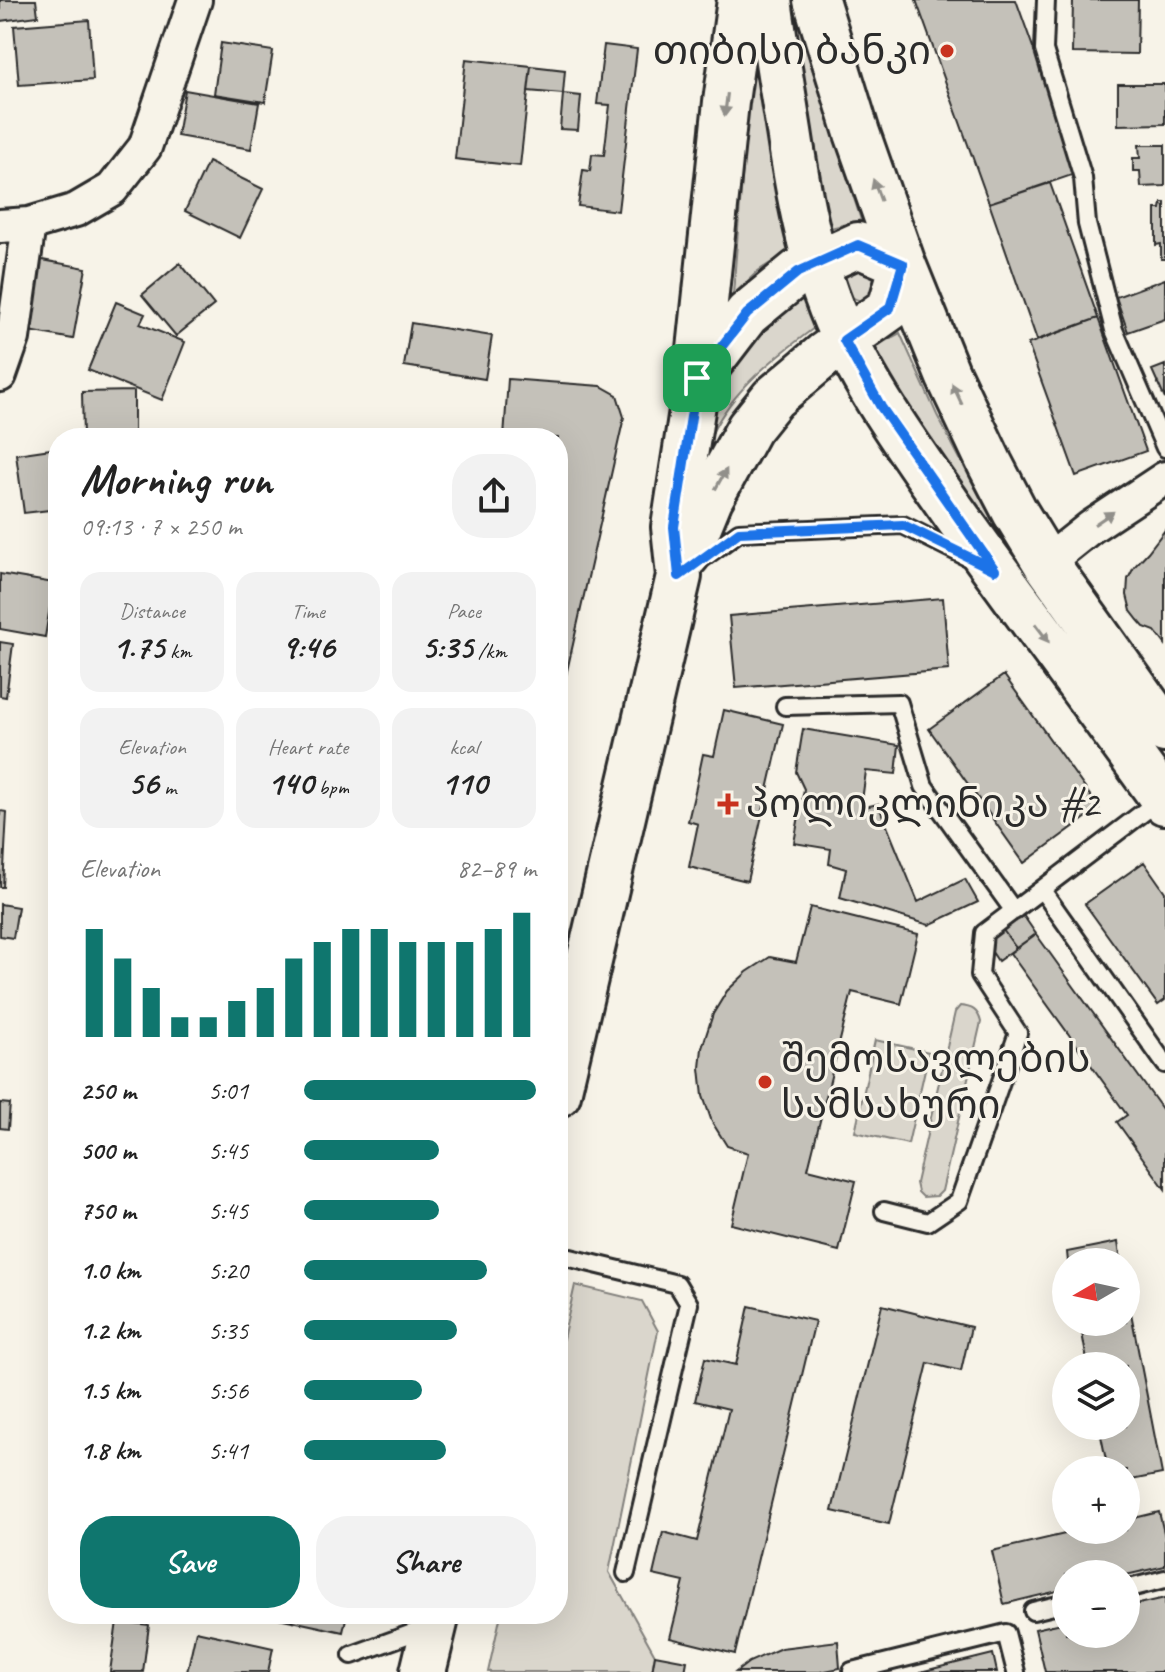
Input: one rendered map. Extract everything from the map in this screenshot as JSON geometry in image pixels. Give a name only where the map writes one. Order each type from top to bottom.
[{"type":"main road","points":[[679,576],[674,527],[697,378],[740,0]]},
{"type":"main road","points":[[769,0],[809,238],[829,304],[844,340],[881,407],[995,570],[1164,800]]},
{"type":"main road","points":[[816,0],[857,133],[903,264],[972,426],[1015,512],[1046,563],[1165,730]]},
{"type":"main road","points":[[697,378],[747,314],[798,272],[858,245],[903,264]]},
{"type":"main road","points":[[568,1051],[679,576],[710,499],[749,428],[773,398],[824,355],[890,308],[903,264]]},
{"type":"main road","points":[[423,1672],[434,1624]]},
{"type":"street","points":[[0,375],[13,338],[14,225],[76,210],[112,189],[145,147],[195,0]]},
{"type":"street","points":[[1046,563],[1091,527],[1165,478]]},
{"type":"lane","points":[[1046,0],[1044,50],[1083,178],[1087,224],[1110,315],[1165,448]]},
{"type":"lane","points":[[679,576],[739,532],[903,525],[995,570]]},
{"type":"lane","points":[[785,706],[899,703],[924,786],[1014,911]]},
{"type":"lane","points":[[884,1211],[928,1222],[959,1201],[1018,1033],[980,975],[984,933],[1164,800]]},
{"type":"lane","points":[[1042,890],[1165,1064]]},
{"type":"lane","points":[[568,1257],[677,1284],[689,1304],[626,1573]]},
{"type":"lane","points":[[1140,1585],[1165,1579]]},
{"type":"lane","points":[[1033,1611],[1052,1606]]},
{"type":"lane","points":[[352,1655],[423,1624]]},
{"type":"lane","points":[[852,1671],[1006,1633],[1016,1672]]},
{"type":"shaded area","points":[[793,9],[861,220],[831,228],[809,133],[790,11]]},
{"type":"shaded area","points":[[753,35],[792,249],[758,271],[733,295]]},
{"type":"shaded area","points":[[858,265],[881,278],[868,301],[853,297],[845,288],[847,276]]},
{"type":"shaded area","points":[[804,297],[814,328],[756,376],[731,403],[711,435],[707,434],[719,391],[736,359],[768,325]]},
{"type":"shaded area","points":[[900,333],[937,415],[991,518],[988,521],[927,435],[872,348]]},
{"type":"shaded area","points":[[960,1006],[974,1010],[981,1022],[942,1191],[937,1196],[923,1197],[916,1183],[955,1012]]},
{"type":"shaded area","points":[[875,1040],[929,1052],[908,1144],[855,1132]]},
{"type":"shaded area","points":[[575,1285],[642,1301],[658,1331],[609,1572],[655,1655],[652,1672],[488,1672],[499,1624],[568,1624],[568,1316]]},
{"type":"building","points":[[0,0],[36,0],[38,16],[0,21]]},
{"type":"building","points":[[916,0],[1016,0],[1078,173],[989,203]]},
{"type":"building","points":[[1073,0],[1138,0],[1137,54],[1072,53]]},
{"type":"building","points":[[89,20],[93,80],[19,85],[14,26]]},
{"type":"building","points":[[221,43],[273,51],[265,102],[214,94]]},
{"type":"building","points":[[604,45],[637,49],[618,211],[578,206],[583,170],[590,171],[592,154],[604,155],[610,105],[597,104]]},
{"type":"building","points":[[466,59],[531,66],[520,166],[455,159]]},
{"type":"building","points":[[531,66],[565,70],[563,94],[528,91]]},
{"type":"building","points":[[1118,84],[1165,84],[1165,124],[1118,125]]},
{"type":"building","points":[[185,90],[259,103],[251,149],[177,136]]},
{"type":"building","points":[[563,94],[581,96],[578,130],[560,129]]},
{"type":"building","points":[[1139,145],[1165,145],[1165,186],[1141,187],[1140,171],[1133,171],[1133,158],[1140,158]]},
{"type":"building","points":[[208,162],[263,189],[240,238],[185,211]]},
{"type":"building","points":[[1050,183],[1098,318],[1037,340],[989,203]]},
{"type":"building","points":[[1162,203],[1165,203],[1165,259],[1161,259],[1161,244],[1156,245],[1156,209],[1161,209]]},
{"type":"building","points":[[37,259],[86,268],[73,339],[24,330]]},
{"type":"building","points":[[180,263],[214,305],[176,336],[142,295]]},
{"type":"building","points":[[1165,279],[1165,319],[1128,332],[1116,297]]},
{"type":"building","points":[[116,302],[145,314],[140,324],[185,342],[162,400],[88,370]]},
{"type":"building","points":[[1098,318],[1146,451],[1076,476],[1028,344]]},
{"type":"building","points":[[411,323],[492,336],[485,379],[404,366]]},
{"type":"building","points":[[1165,365],[1165,399],[1152,370]]},
{"type":"building","points":[[508,379],[601,386],[617,395],[624,417],[568,666],[568,428],[505,428]]},
{"type":"building","points":[[134,391],[134,428],[83,428],[82,392]]},
{"type":"building","points":[[48,449],[48,510],[24,513],[16,454]]},
{"type":"building","points":[[1165,530],[1165,644],[1155,631],[1144,627],[1131,611],[1127,595],[1128,579],[1134,567]]},
{"type":"building","points":[[0,574],[48,582],[45,637],[0,629]]},
{"type":"building","points":[[943,598],[949,670],[736,688],[729,616]]},
{"type":"building","points":[[0,642],[13,644],[6,697],[0,696]]},
{"type":"building","points":[[1004,675],[1099,808],[1024,863],[929,729]]},
{"type":"building","name":"პოლიკლინიკა #2","points":[[724,710],[783,724],[747,881],[689,867],[698,824],[688,821],[703,754],[714,756]]},
{"type":"building","points":[[803,729],[899,745],[896,774],[866,771],[861,808],[878,804],[918,902],[965,879],[978,902],[929,925],[840,898],[846,869],[829,864],[831,849],[794,843],[804,789],[796,772]]},
{"type":"building","points":[[0,811],[7,812],[3,887],[0,887]]},
{"type":"building","points":[[1144,862],[1165,892],[1165,1000],[1158,1005],[1085,904]]},
{"type":"building","points":[[0,904],[18,907],[13,938],[0,936]]},
{"type":"building","name":"შემოსავლების სამსახური","points":[[810,907],[918,934],[901,1004],[852,992],[808,1169],[856,1181],[839,1251],[731,1224],[748,1153],[727,1146],[712,1122],[703,1096],[700,1068],[702,1048],[713,1014],[727,991],[747,972],[770,957],[796,962]]},
{"type":"building","points":[[1023,915],[1036,934],[1016,948],[1003,930]]},
{"type":"building","points":[[1003,930],[1016,948],[998,961],[992,952],[993,938]]},
{"type":"building","points":[[1036,934],[1165,1113],[1165,1189],[1117,1122],[1127,1115],[1010,953]]},
{"type":"building","points":[[0,1103],[10,1104],[8,1129],[0,1128]]},
{"type":"building","points":[[1118,1242],[1119,1248],[1087,1248]]},
{"type":"building","points":[[882,1305],[971,1327],[961,1371],[928,1363],[889,1524],[832,1511]]},
{"type":"building","points":[[749,1306],[815,1321],[735,1654],[670,1638],[684,1582],[653,1575],[663,1532],[697,1541],[729,1409],[695,1401],[705,1358],[736,1365]]},
{"type":"building","points":[[1083,1336],[1135,1336],[1139,1352],[1085,1352]]},
{"type":"building","points":[[1140,1360],[1162,1474],[1140,1478],[1140,1456],[1105,1456],[1102,1440],[1140,1440]]},
{"type":"building","points":[[1159,1512],[1165,1537],[1165,1566],[1140,1572],[1140,1560],[1052,1560],[1052,1592],[1004,1604],[992,1551],[1052,1537],[1052,1544],[1140,1544],[1140,1517]]},
{"type":"building","points":[[1165,1598],[1165,1672],[1045,1672],[1035,1629],[1052,1625],[1052,1648],[1140,1648],[1140,1604]]},
{"type":"building","points":[[117,1624],[149,1625],[143,1672],[110,1672]]},
{"type":"building","points":[[306,1624],[345,1624],[343,1632]]},
{"type":"building","points":[[196,1631],[273,1648],[268,1672],[187,1672]]},
{"type":"building","points":[[838,1641],[840,1668],[820,1672],[736,1672],[749,1662],[781,1648]]},
{"type":"building","points":[[993,1654],[997,1672],[920,1672]]},
{"type":"building","points":[[655,1655],[687,1661],[685,1672],[652,1672]]},
{"type":"place","name":"თიბისი ბანკი","points":[[947,51]]},
{"type":"place","name":"პოლიკლინიკა #2","points":[[728,804]]},
{"type":"place","name":"შემოსავლების სამსახური","points":[[765,1082]]},
{"type":"route","points":[[858,245],[903,264],[890,308],[844,340],[881,407],[995,570],[903,525],[739,532],[679,576],[674,527],[697,378],[747,314],[798,272],[858,245]]}]
